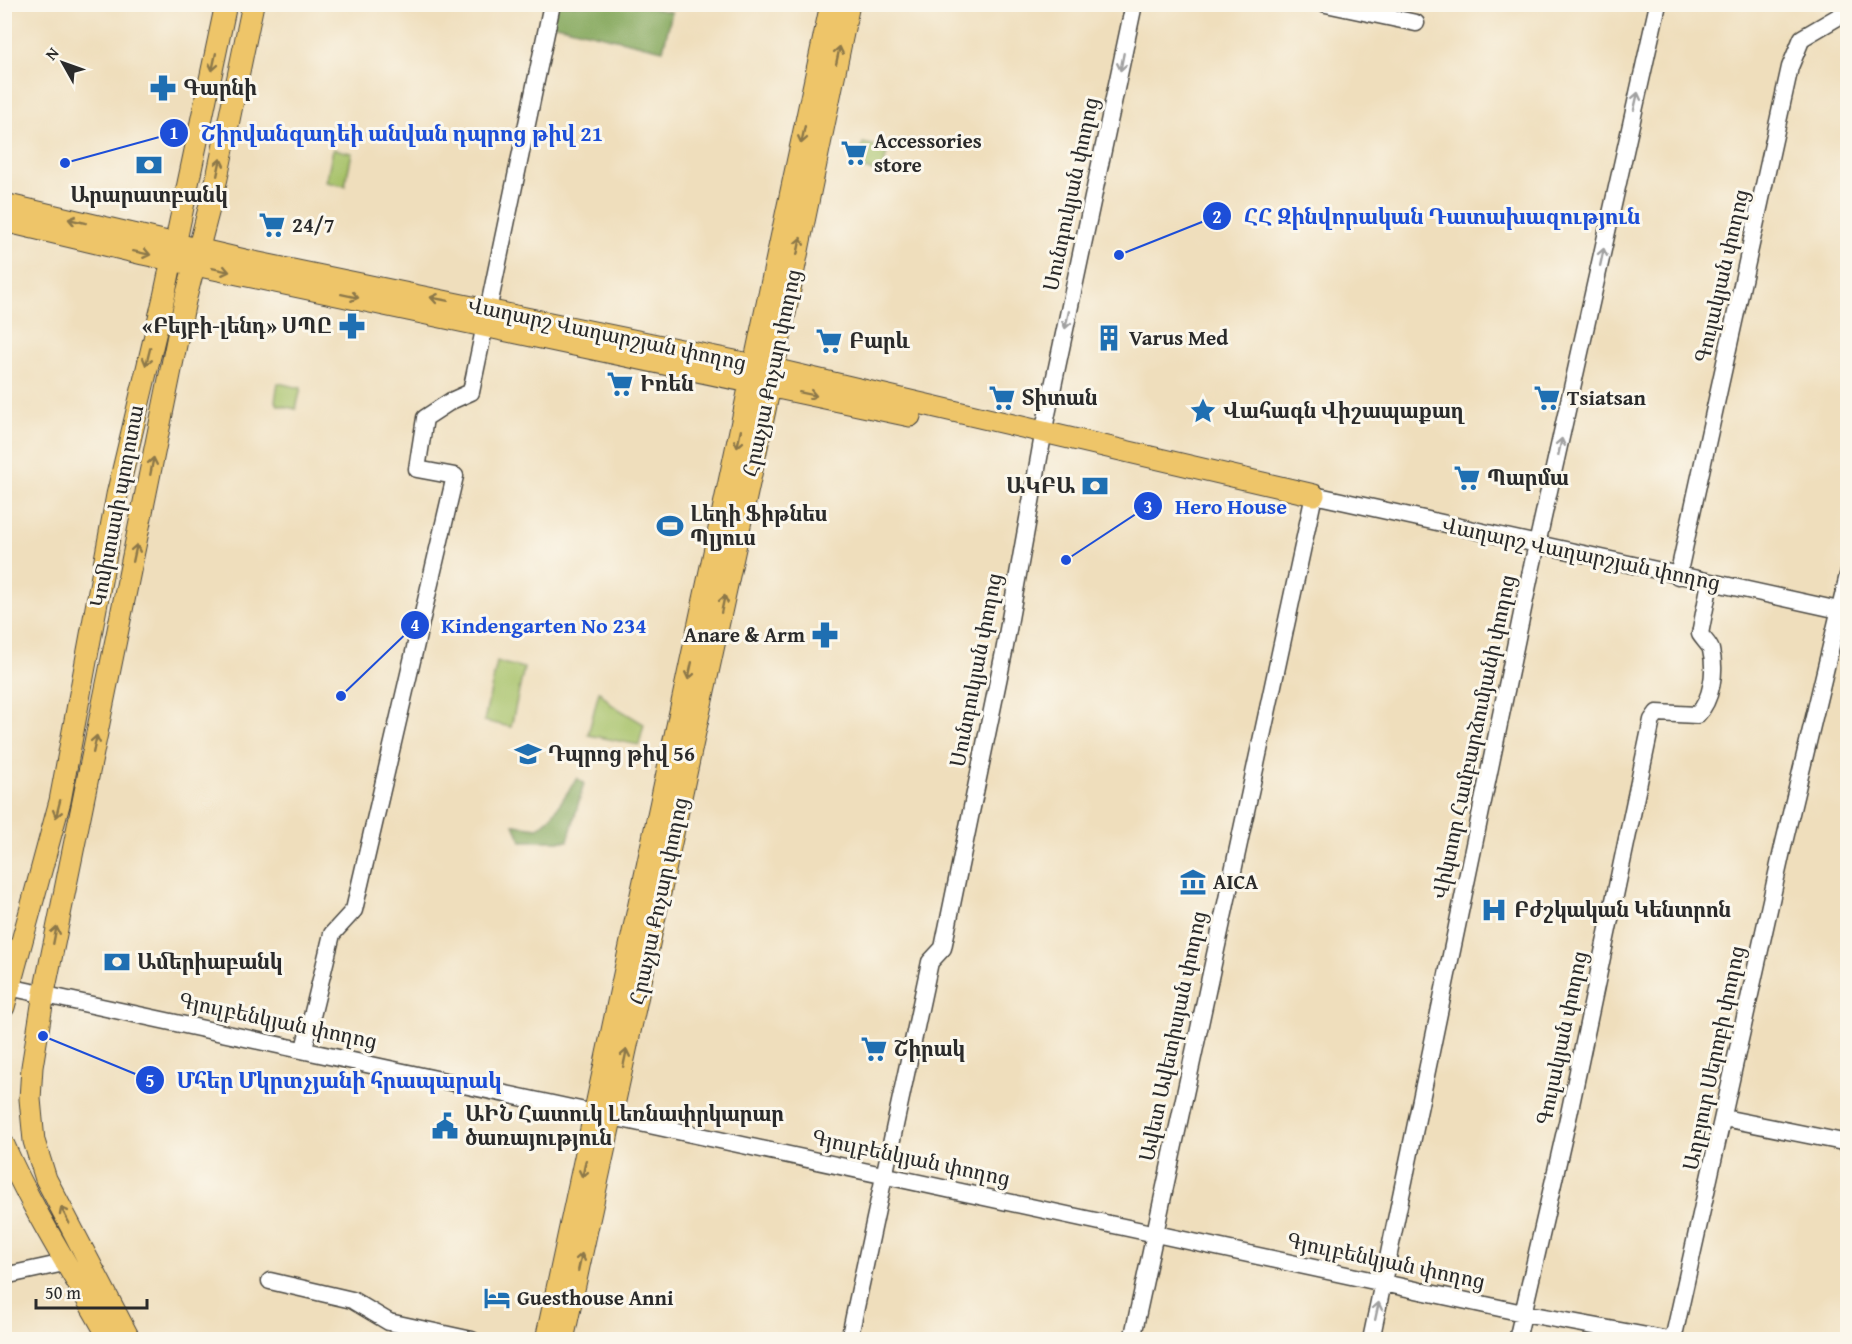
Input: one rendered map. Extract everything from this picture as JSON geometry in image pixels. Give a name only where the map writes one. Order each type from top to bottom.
[{"type":"main road","name":"Կոմիտասի պողոտա","points":[[7,993],[60,801],[117,495],[174,252],[226,4]]},
{"type":"main road","name":"Կոմիտասի պողոտա","points":[[130,1340],[46,1179],[34,1141],[30,1099],[32,1067],[44,993],[185,301],[198,257],[253,4]]},
{"type":"main road","name":"Հրաչյա Քոչար փողոց","points":[[762,375],[831,4]]},
{"type":"main road","name":"Հրաչյա Քոչար փողոց","points":[[563,1340],[604,1114],[762,375],[849,4]]},
{"type":"main road","name":"Վաղարշ Վաղարշյան փողոց","points":[[4,204],[174,252]]},
{"type":"main road","name":"Վաղարշ Վաղարշյան փողոց","points":[[4,221],[174,252],[762,375],[1043,439],[1284,499],[1314,495]]},
{"type":"main road","name":"Հրաչյա Քոչար փողոց","points":[[546,1340],[604,1114]]},
{"type":"main road","points":[[4,1145],[22,1185],[64,1263],[110,1340]]},
{"type":"street","points":[[304,1049],[332,934],[354,910],[455,476],[417,469],[425,418],[451,401],[471,392],[552,4]]},
{"type":"street","name":"Սունդուկյան փողոց","points":[[849,1340],[930,962],[943,948],[1002,662],[1043,439],[1134,4]]},
{"type":"street","points":[[1326,4],[1416,23]]},
{"type":"street","name":"Վիկտոր Համբարձումյանի փողոց","points":[[1371,1340],[1537,545],[1658,4]]},
{"type":"street","name":"Գուլակյան փողոց","points":[[1678,576],[1790,67],[1802,38],[1848,11]]},
{"type":"street","name":"Վաղարշ Վաղարշյան փողոց","points":[[1314,495],[1844,611]]},
{"type":"street","name":"Ավետ Ավետիսյան փողոց","points":[[1132,1340],[1314,495]]},
{"type":"street","name":"Աղբյուր Սերոբի փողոց","points":[[1673,1340],[1780,862],[1844,611],[1848,575]]},
{"type":"street","name":"Գուլակյան փողոց","points":[[1517,1340],[1569,1114],[1652,720],[1657,713],[1665,712],[1697,715],[1705,707],[1711,693],[1711,649],[1700,634],[1710,582]]},
{"type":"street","name":"Գյուլբենկյան փողոց","points":[[7,993],[44,993],[1522,1314],[1669,1340]]},
{"type":"street","points":[[1724,1118],[1848,1143]]},
{"type":"street","points":[[4,1276],[64,1263]]},
{"type":"street","points":[[270,1281],[352,1300],[389,1322],[472,1340]]},
{"type":"green space","points":[[557,5],[637,5],[672,12],[663,50],[552,24]]},
{"type":"green space","points":[[863,143],[885,148],[887,152],[883,169],[878,172],[858,168]]},
{"type":"green space","points":[[333,149],[352,153],[345,186],[326,182]]},
{"type":"green space","points":[[278,383],[301,388],[296,409],[278,405],[275,401]]},
{"type":"green space","points":[[497,662],[524,668],[511,727],[484,721]]},
{"type":"green space","points":[[599,691],[612,705],[644,724],[639,745],[588,735]]},
{"type":"green space","points":[[577,778],[584,783],[568,841],[521,841],[514,825],[538,828],[551,817]]},
{"type":"place","name":"Գարնի","points":[[163,88]]},
{"type":"place","name":"Accessories store","points":[[854,153]]},
{"type":"place","name":"Շիրվանզադեի անվան դպրոց թիվ 21","points":[[65,163]]},
{"type":"place","name":"Արարատբանկ","points":[[149,165]]},
{"type":"place","name":"24/7","points":[[272,225]]},
{"type":"place","name":"ՀՀ Զինվորական Դատախազություն","points":[[1119,255]]},
{"type":"place","name":"«Բեյբի-լենդ» ՍՊԸ","points":[[352,326]]},
{"type":"place","name":"Varus Med","points":[[1109,338]]},
{"type":"place","name":"Բարև","points":[[829,341]]},
{"type":"place","name":"Իռեն","points":[[620,384]]},
{"type":"place","name":"Տիտան","points":[[1002,398]]},
{"type":"place","name":"Tsiatsan","points":[[1547,398]]},
{"type":"place","name":"Վահագն Վիշապաքաղ","points":[[1203,411]]},
{"type":"place","name":"Պարմա","points":[[1467,478]]},
{"type":"place","name":"ԱԿԲԱ","points":[[1095,486]]},
{"type":"place","name":"Լեդի Ֆիթնես Պլյուս","points":[[670,526]]},
{"type":"place","name":"Hero House","points":[[1066,560]]},
{"type":"place","name":"Anare & Arm","points":[[825,635]]},
{"type":"place","name":"Kindengarten No 234","points":[[341,696]]},
{"type":"place","name":"Դպրոց թիվ 56","points":[[528,754]]},
{"type":"place","name":"AICA","points":[[1193,882]]},
{"type":"place","name":"Բժշկական Կենտրոն","points":[[1494,910]]},
{"type":"place","name":"Ամերիաբանկ","points":[[117,962]]},
{"type":"place","name":"Մհեր Մկրտչյանի հրապարակ","points":[[43,1036]]},
{"type":"place","name":"Շիրակ","points":[[874,1049]]},
{"type":"place","name":"ԱԻՆ Հատուկ Լեռնափրկարար ծառայություն","points":[[445,1126]]},
{"type":"place","name":"Guesthouse Anni","points":[[497,1298]]}]
